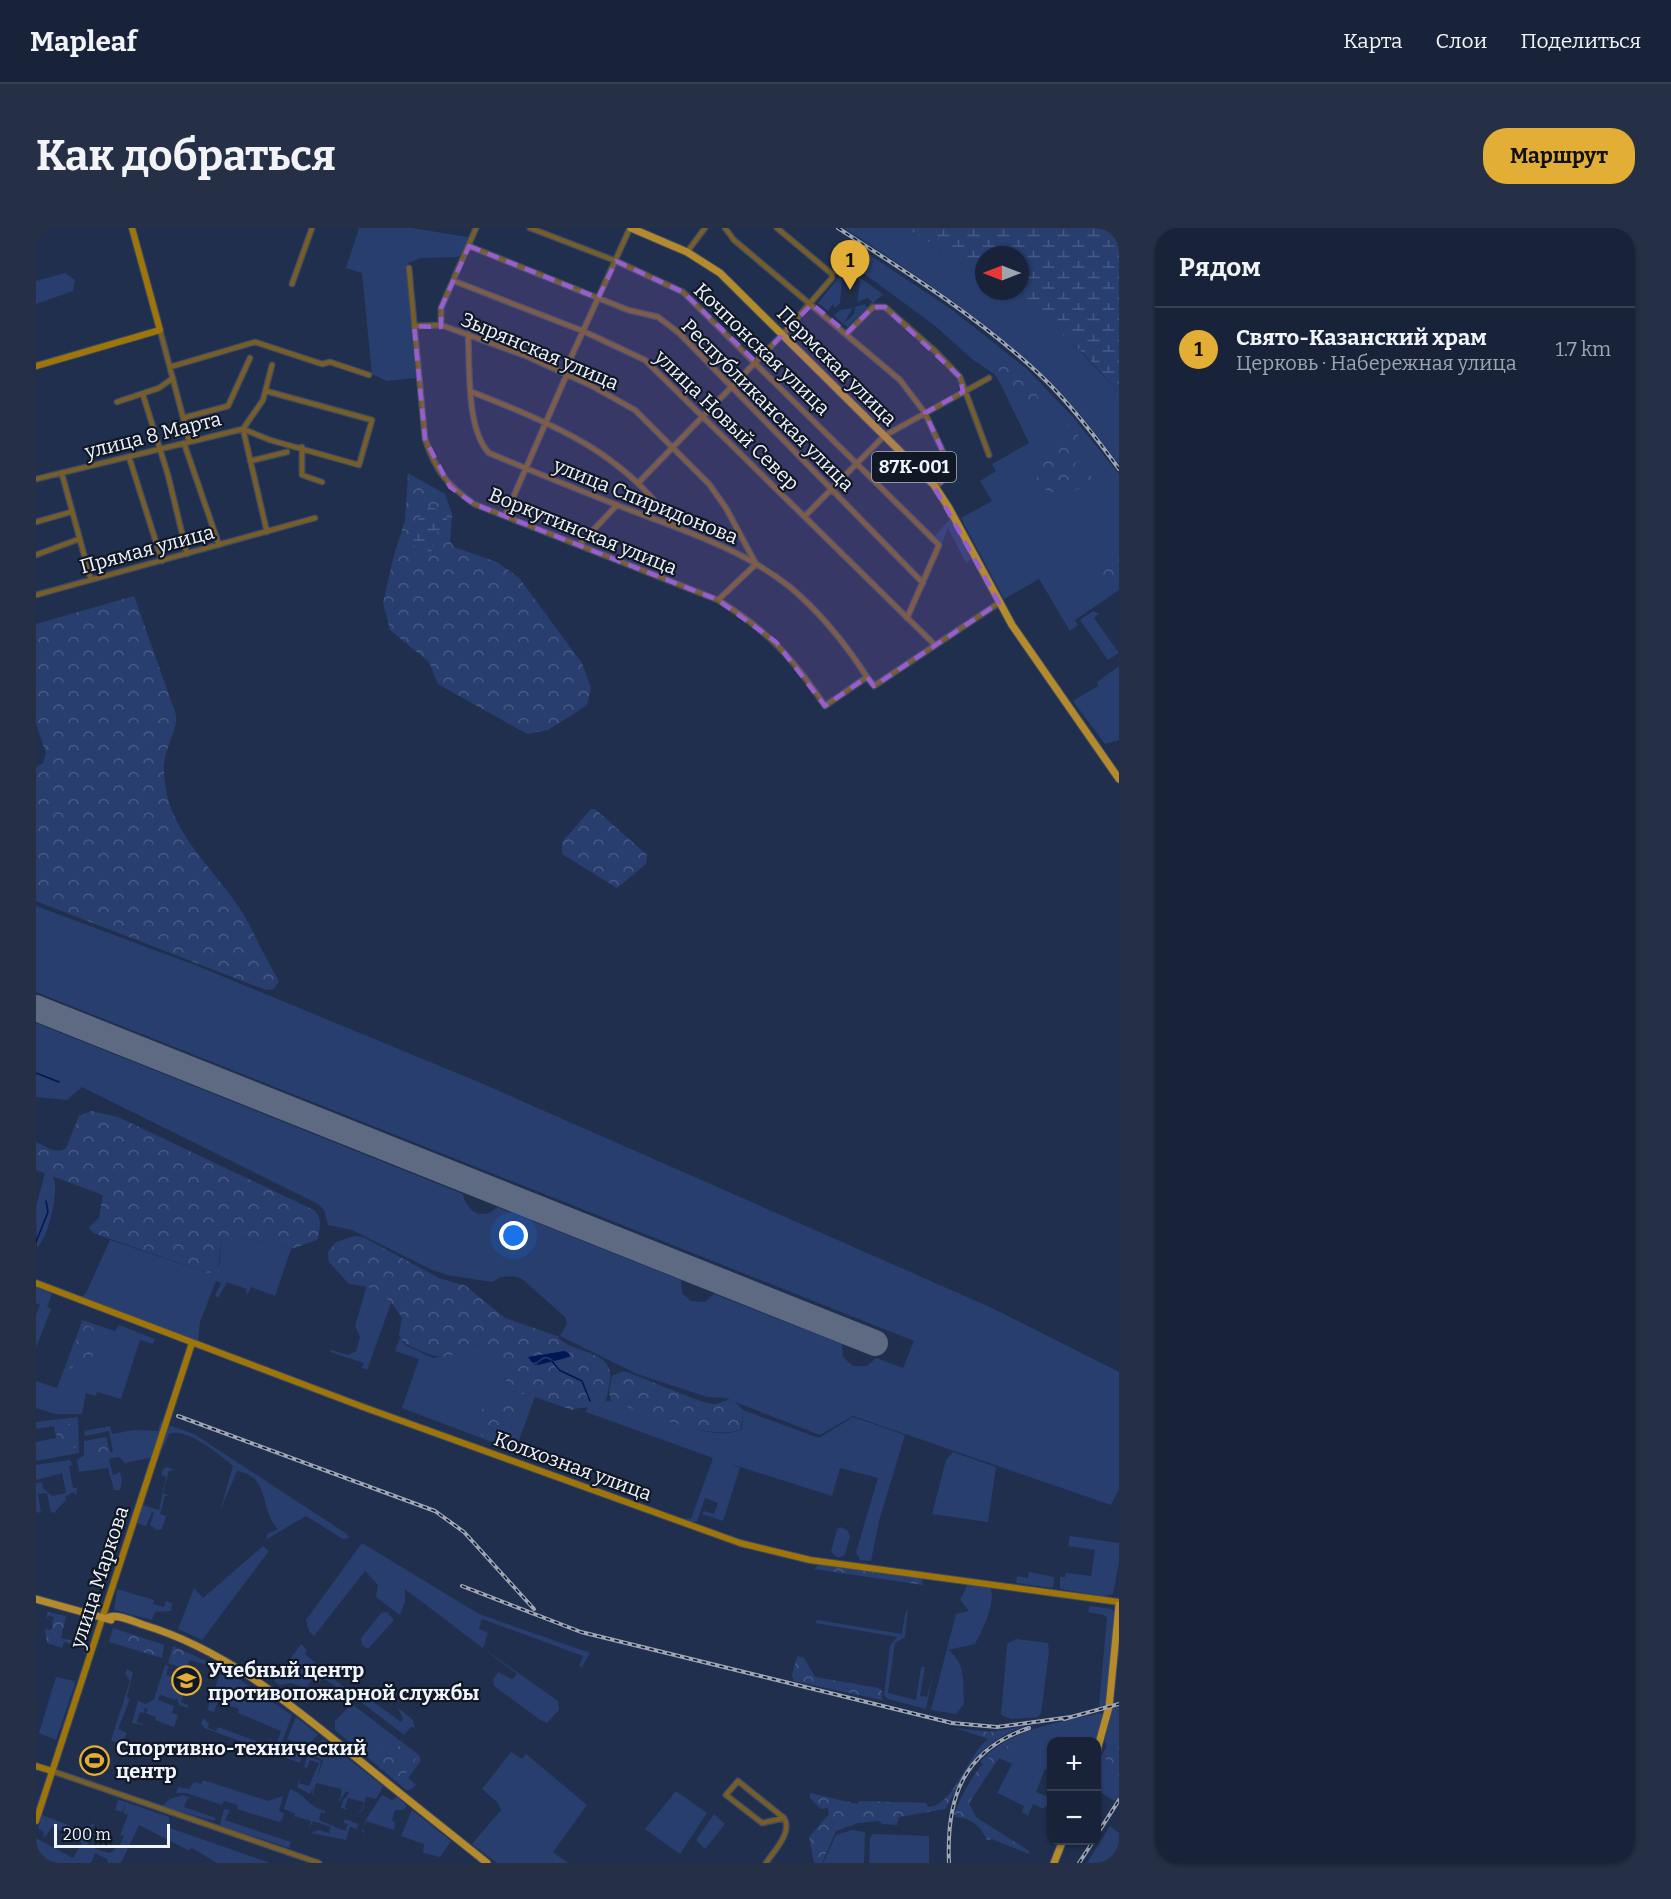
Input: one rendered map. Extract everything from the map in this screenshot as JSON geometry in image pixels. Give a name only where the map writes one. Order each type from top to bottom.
[{"type":"main road","name":"Пермская улица","points":[[631,228],[687,252],[720,273],[935,488],[949,508],[999,603],[1028,651],[1119,778]]},
{"type":"main road","points":[[36,1599],[106,1616],[172,1639],[219,1661],[253,1682],[330,1737],[488,1863]]},
{"type":"main road","points":[[1101,1737],[1109,1707],[1119,1603]]},
{"type":"main road","points":[[1054,1863],[1061,1845]]},
{"type":"street","points":[[132,228],[189,440]]},
{"type":"street","points":[[292,284],[312,228]]},
{"type":"street","points":[[441,326],[441,308],[476,228]]},
{"type":"street","name":"Кочпонская улица","points":[[530,228],[615,261],[683,292],[939,545],[923,583]]},
{"type":"street","points":[[505,516],[567,374],[568,364],[631,228]]},
{"type":"street","points":[[687,252],[705,228]]},
{"type":"street","points":[[725,228],[734,240],[900,380],[926,413],[952,471],[935,488]]},
{"type":"street","points":[[639,482],[812,304],[832,274],[777,228]]},
{"type":"street","name":"Республиканская улица","points":[[469,246],[628,310],[658,317],[678,333],[923,583]]},
{"type":"street","name":"Воркутинская улица","points":[[409,268],[425,439],[431,457],[450,487],[474,504],[718,600],[744,616],[776,642],[800,669],[825,706],[867,676]]},
{"type":"street","name":"улица Новый Север","points":[[454,281],[583,331],[645,360],[935,645]]},
{"type":"street","points":[[847,333],[873,307],[885,307],[960,377],[963,392],[989,455]]},
{"type":"street","name":"Зырянская улица","points":[[414,326],[441,326],[468,334],[567,374],[635,410],[674,446],[726,508],[756,564]]},
{"type":"street","points":[[36,366],[160,330]]},
{"type":"street","name":"улица Спиридонова","points":[[468,334],[475,429],[480,444],[489,453],[674,526],[756,564],[814,609],[844,641],[867,676]]},
{"type":"street","points":[[170,367],[255,342],[322,364],[330,362],[369,375]]},
{"type":"street","points":[[183,418],[228,406],[250,358]]},
{"type":"street","name":"улица 8 Марта","points":[[36,479],[189,440],[243,429],[259,409],[272,365]]},
{"type":"street","points":[[117,402],[143,395],[173,378]]},
{"type":"street","points":[[805,516],[884,436],[988,378]]},
{"type":"street","points":[[243,429],[270,440],[302,447],[359,465],[372,420],[266,391]]},
{"type":"street","points":[[472,392],[580,438],[639,482],[674,526]]},
{"type":"street","points":[[143,395],[160,449],[187,554]]},
{"type":"street","points":[[243,429],[267,532]]},
{"type":"street","points":[[184,443],[219,545]]},
{"type":"street","points":[[302,447],[302,475],[322,482]]},
{"type":"street","points":[[250,461],[287,452]]},
{"type":"street","points":[[129,457],[162,561]]},
{"type":"street","points":[[62,474],[91,580]]},
{"type":"street","points":[[579,545],[617,505]]},
{"type":"street","points":[[36,522],[71,512]]},
{"type":"street","name":"Прямая улица","points":[[36,595],[315,518]]},
{"type":"street","points":[[36,555],[79,539]]},
{"type":"street","points":[[718,600],[756,564]]},
{"type":"street","points":[[908,618],[923,583]]},
{"type":"street","points":[[867,676],[874,686],[999,603]]},
{"type":"street","name":"Колхозная улица","points":[[36,1283],[192,1343],[740,1543],[822,1562],[1119,1603]]},
{"type":"street","name":"улица Маркова","points":[[36,1821],[106,1616],[192,1343]]},
{"type":"street","points":[[36,1766],[319,1863]]},
{"type":"street","points":[[766,1863],[787,1832],[788,1824],[784,1818],[738,1781],[726,1795],[762,1823],[784,1818]]},
{"type":"highlighted area","points":[[469,246],[598,298],[616,261],[683,292],[756,362],[812,304],[847,333],[873,307],[885,307],[960,377],[963,392],[925,413],[952,471],[935,488],[999,603],[874,686],[867,677],[825,706],[776,642],[718,600],[474,504],[450,487],[425,439],[414,326],[441,327],[441,308]]},
{"type":"green space","points":[[359,228],[412,228],[468,237],[462,254],[457,257],[421,258],[408,263],[406,269],[416,378],[387,381],[372,374],[362,273],[346,268]]},
{"type":"green space","points":[[844,228],[907,228],[975,271],[975,300],[1021,300],[1047,320],[1082,353],[1119,394],[1119,464],[1064,396],[1031,364],[1006,342],[927,283]]},
{"type":"green space","points":[[907,228],[1119,228],[1119,394],[1066,338],[1018,300],[1029,300],[1029,246],[975,246],[975,271]]},
{"type":"green space","points":[[853,244],[951,309],[1027,369],[1073,417],[1119,474],[1119,590],[1075,620],[1078,625],[1070,631],[1039,579],[1004,599],[961,518],[992,501],[980,481],[996,471],[992,464],[1029,443],[1000,383],[994,374],[972,359],[934,325],[851,264],[848,255]]},
{"type":"green space","points":[[846,268],[883,294],[847,327],[834,316],[840,310],[853,308],[844,323],[854,314],[855,307],[865,304],[867,307],[872,302],[868,298],[857,302],[860,282],[858,278],[847,276],[842,279],[840,303],[835,308],[833,304],[828,311],[818,303]]},
{"type":"green space","points":[[65,273],[75,280],[73,291],[36,304],[36,281]]},
{"type":"green space","points":[[997,352],[1004,354],[1033,385],[1039,400],[1036,406],[1017,402],[1013,397],[998,369],[995,357]]},
{"type":"green space","points":[[1068,425],[1081,441],[1086,456],[1085,460],[1076,462],[1072,476],[1087,474],[1094,478],[1091,498],[1083,487],[1062,495],[1041,488],[1037,480],[1037,457],[1045,450],[1056,455],[1059,452],[1059,444],[1054,440],[1054,433],[1059,427]]},
{"type":"green space","points":[[408,473],[445,494],[452,514],[450,541],[454,547],[497,562],[519,578],[582,663],[591,688],[587,705],[548,730],[527,734],[438,684],[429,662],[390,630],[383,603],[405,520]]},
{"type":"green space","points":[[429,507],[444,511],[447,516],[447,525],[438,531],[430,555],[417,555],[414,543],[415,529],[420,516]]},
{"type":"green space","points":[[949,516],[971,559],[966,563],[948,528],[942,543],[935,536],[949,520]]},
{"type":"green space","points":[[1119,549],[1119,586],[1108,589],[1103,587],[1097,572],[1100,565]]},
{"type":"green space","points":[[134,596],[176,715],[175,728],[164,764],[167,795],[183,832],[244,915],[279,981],[274,989],[266,990],[36,901],[36,767],[43,763],[46,753],[36,724],[36,624]]},
{"type":"green space","points":[[1093,611],[1099,614],[1094,618],[1119,653],[1108,660],[1080,620]]},
{"type":"green space","points":[[1119,666],[1119,740],[1105,744],[1073,701],[1098,686],[1097,682]]},
{"type":"green space","points":[[591,809],[595,809],[647,855],[646,864],[617,888],[562,854],[562,842]]},
{"type":"green space","points":[[36,906],[195,965],[481,1083],[992,1308],[1119,1372],[1119,1489],[1111,1505],[853,1416],[820,1435],[725,1398],[707,1397],[637,1374],[560,1336],[567,1324],[565,1317],[522,1279],[514,1276],[501,1277],[492,1282],[447,1275],[430,1269],[352,1230],[328,1225],[324,1210],[318,1204],[82,1087],[67,1100],[36,1097],[36,1023],[463,1194],[471,1210],[480,1214],[486,1214],[497,1207],[681,1280],[682,1293],[691,1301],[705,1302],[714,1294],[842,1344],[843,1357],[853,1366],[867,1366],[876,1358],[903,1368],[914,1341],[36,992]]},
{"type":"green space","points":[[91,1111],[118,1117],[314,1210],[320,1221],[317,1240],[291,1249],[229,1235],[222,1240],[217,1271],[208,1273],[93,1233],[89,1227],[99,1218],[103,1195],[36,1170],[36,1142],[59,1151],[66,1148],[79,1116]]},
{"type":"green space","points":[[45,1173],[53,1176],[54,1202],[45,1234],[37,1248],[36,1207]]},
{"type":"green space","points":[[229,1235],[291,1249],[275,1296],[251,1287],[248,1294],[247,1289],[227,1282],[218,1298],[215,1295],[221,1283],[216,1281],[200,1322],[198,1342],[81,1297],[86,1293],[110,1240],[208,1273],[219,1265],[222,1240]]},
{"type":"green space","points":[[355,1236],[363,1237],[439,1278],[466,1286],[505,1318],[557,1336],[572,1346],[599,1357],[610,1370],[610,1381],[604,1404],[572,1410],[535,1397],[533,1392],[522,1394],[511,1390],[491,1351],[477,1345],[453,1355],[441,1357],[406,1344],[399,1335],[402,1318],[392,1304],[374,1290],[349,1284],[329,1262],[328,1252],[336,1242]]},
{"type":"green space","points":[[367,1285],[382,1292],[391,1303],[367,1370],[362,1368],[364,1363],[330,1352],[331,1350],[348,1355],[356,1351],[360,1337],[355,1326]]},
{"type":"green space","points":[[36,1286],[52,1294],[47,1307],[51,1309],[36,1348],[36,1315],[40,1305],[36,1303]]},
{"type":"green space","points":[[79,1319],[115,1331],[119,1325],[155,1339],[153,1344],[140,1340],[121,1399],[97,1392],[96,1396],[86,1393],[82,1414],[55,1414],[36,1408],[36,1381],[57,1388],[82,1321]]},
{"type":"green space","points":[[83,1324],[92,1327],[97,1338],[97,1345],[92,1357],[75,1364],[71,1369],[68,1368],[68,1363]]},
{"type":"green space","points":[[400,1338],[405,1345],[433,1358],[456,1354],[477,1345],[491,1351],[511,1390],[522,1394],[534,1392],[535,1397],[515,1451],[402,1408],[419,1359],[395,1351]]},
{"type":"green space","points":[[624,1371],[707,1403],[732,1401],[743,1410],[741,1429],[713,1432],[695,1429],[611,1401],[609,1392],[612,1376]]},
{"type":"green space","points":[[492,1401],[511,1404],[518,1401],[520,1416],[508,1444],[482,1436],[474,1426],[484,1406]]},
{"type":"green space","points":[[606,1401],[637,1408],[673,1422],[710,1432],[727,1433],[742,1429],[743,1410],[819,1438],[853,1417],[905,1435],[879,1521],[871,1561],[860,1560],[856,1552],[878,1478],[840,1468],[832,1496],[731,1464],[740,1468],[723,1521],[702,1514],[704,1511],[714,1514],[718,1503],[705,1498],[697,1521],[693,1523],[684,1518],[691,1519],[713,1458],[586,1412],[588,1406],[604,1404]]},
{"type":"green space","points":[[78,1417],[79,1453],[36,1461],[36,1442],[56,1438],[54,1426],[36,1429],[36,1422]]},
{"type":"green space","points":[[161,1421],[163,1422],[153,1457],[125,1463],[119,1457],[109,1459],[113,1475],[120,1472],[122,1481],[120,1490],[114,1490],[108,1468],[79,1472],[77,1460],[84,1455],[84,1441],[106,1437],[110,1452],[113,1452],[109,1431],[85,1436],[84,1431],[110,1426],[112,1434],[134,1430],[158,1431]]},
{"type":"green space","points":[[76,1423],[78,1447],[74,1448],[71,1443],[58,1444],[56,1426]]},
{"type":"green space","points":[[169,1425],[194,1434],[347,1534],[349,1538],[343,1539],[306,1516],[267,1539],[267,1534],[278,1529],[268,1513],[260,1487],[248,1474],[237,1471],[220,1511],[233,1466],[202,1443],[184,1434],[176,1433],[169,1434],[157,1462]]},
{"type":"green space","points":[[106,1439],[108,1452],[116,1457],[100,1459],[87,1456],[86,1442]]},
{"type":"green space","points":[[953,1452],[996,1467],[988,1522],[932,1514],[946,1460]]},
{"type":"green space","points":[[70,1460],[73,1465],[69,1466],[73,1488],[77,1488],[76,1495],[73,1492],[65,1497],[66,1500],[54,1513],[51,1512],[47,1493],[38,1494],[41,1513],[36,1512],[36,1483],[42,1482],[43,1488],[52,1496],[66,1493],[62,1473],[36,1480],[36,1465]]},
{"type":"green space","points":[[155,1464],[143,1505],[159,1510],[166,1477],[161,1475],[163,1469],[167,1467],[175,1470],[169,1471],[163,1493],[169,1496],[165,1496],[160,1514],[166,1516],[162,1529],[157,1530],[150,1525],[154,1513],[152,1512],[146,1526],[136,1523]]},
{"type":"green space","points":[[840,1527],[847,1530],[850,1536],[845,1555],[838,1558],[831,1552],[837,1529]]},
{"type":"green space","points":[[1070,1536],[1119,1543],[1119,1562],[1113,1594],[1103,1596],[1060,1589],[1060,1577],[1065,1577],[1066,1573],[1091,1576],[1095,1550],[1068,1546]]},
{"type":"green space","points":[[362,1543],[479,1614],[590,1653],[582,1667],[579,1666],[583,1656],[482,1619],[479,1629],[488,1633],[483,1648],[558,1701],[559,1710],[547,1723],[539,1719],[494,1686],[493,1680],[498,1672],[512,1679],[517,1674],[405,1589],[405,1601],[400,1615],[376,1597],[378,1585],[365,1571],[314,1636],[309,1631],[306,1620]]},
{"type":"green space","points":[[263,1546],[269,1551],[202,1640],[178,1629],[194,1588],[203,1598]]},
{"type":"green space","points":[[819,1564],[922,1578],[923,1585],[814,1569]]},
{"type":"green space","points":[[1029,1572],[1054,1577],[1053,1588],[1016,1583],[1017,1576],[1028,1578]]},
{"type":"green space","points":[[968,1584],[990,1587],[992,1600],[988,1616],[975,1644],[948,1650],[961,1667],[964,1704],[956,1714],[931,1710],[956,1614],[969,1611],[960,1600]]},
{"type":"green space","points":[[117,1589],[154,1600],[153,1604],[164,1607],[166,1601],[172,1603],[171,1611],[155,1612],[152,1620],[114,1610]]},
{"type":"green space","points":[[1090,1606],[1112,1609],[1115,1613],[1106,1704],[1101,1707],[1099,1705],[1107,1618],[1104,1615],[1088,1612]]},
{"type":"green space","points":[[908,1609],[905,1637],[895,1643],[888,1693],[916,1700],[921,1667],[925,1667],[920,1696],[927,1697],[934,1669],[926,1709],[888,1699],[884,1695],[890,1646],[897,1637],[815,1623],[817,1620],[902,1634]]},
{"type":"green space","points":[[48,1612],[66,1616],[61,1638],[87,1644],[84,1653],[83,1647],[64,1642],[62,1648],[47,1643],[45,1629],[51,1630],[54,1617],[46,1618]]},
{"type":"green space","points":[[387,1612],[394,1620],[368,1649],[362,1645],[361,1638],[381,1613]]},
{"type":"green space","points":[[113,1628],[164,1645],[162,1658],[109,1642]]},
{"type":"green space","points":[[1016,1639],[1048,1643],[1049,1652],[1041,1713],[1038,1717],[1011,1719],[1001,1715],[1007,1646]]},
{"type":"green space","points":[[301,1644],[307,1650],[305,1654],[346,1689],[345,1693],[323,1678],[319,1683],[313,1678],[306,1688],[291,1683],[279,1685],[274,1681]]},
{"type":"green space","points":[[173,1646],[208,1662],[211,1666],[190,1660],[185,1669],[168,1663]]},
{"type":"green space","points":[[797,1656],[804,1658],[815,1677],[879,1688],[882,1691],[882,1700],[794,1681],[792,1675]]},
{"type":"green space","points":[[165,1665],[169,1666],[166,1675],[188,1681],[181,1702],[188,1705],[188,1708],[179,1705],[177,1698],[176,1700],[160,1695],[158,1700],[174,1706],[172,1713],[178,1715],[174,1727],[155,1720],[156,1717],[145,1713],[148,1709],[142,1707],[145,1709],[144,1713],[140,1712],[137,1722],[145,1725],[132,1723],[138,1701],[146,1704],[154,1699]]},
{"type":"green space","points":[[127,1669],[133,1672],[127,1697],[130,1699],[118,1729],[127,1733],[121,1745],[111,1740],[130,1681],[125,1674]]},
{"type":"green space","points":[[220,1674],[231,1679],[236,1677],[292,1715],[282,1742],[277,1741],[281,1731],[238,1713],[239,1709],[218,1701],[214,1712],[207,1710]]},
{"type":"green space","points":[[56,1677],[74,1681],[75,1684],[56,1740],[39,1733]]},
{"type":"green space","points":[[361,1693],[401,1722],[403,1718],[397,1707],[413,1720],[415,1727],[411,1727],[404,1735],[357,1699]]},
{"type":"green space","points":[[352,1704],[419,1755],[421,1761],[408,1778],[416,1785],[410,1790],[406,1790],[335,1730],[335,1721]]},
{"type":"green space","points":[[1119,1705],[1119,1798],[1114,1801],[1101,1793],[1101,1756],[1106,1747],[1105,1740],[1112,1708]]},
{"type":"green space","points":[[1100,1713],[1104,1715],[1097,1737],[1047,1737],[1047,1770],[1045,1769],[1036,1792],[1047,1796],[1047,1806],[1044,1809],[1033,1804],[1028,1816],[1022,1812],[1024,1806],[997,1793],[1012,1764],[999,1758],[989,1768],[980,1762],[1006,1741],[1051,1724]]},
{"type":"green space","points":[[296,1717],[318,1734],[305,1749],[300,1763],[204,1728],[201,1723],[203,1718],[209,1724],[208,1728],[216,1731],[218,1727],[288,1753],[292,1741],[287,1739]]},
{"type":"green space","points":[[1119,1721],[1119,1785],[1107,1777],[1105,1762]]},
{"type":"green space","points":[[1025,1726],[994,1742],[975,1759],[945,1809],[899,1817],[897,1825],[882,1824],[879,1821],[858,1823],[836,1831],[822,1863],[814,1863],[809,1837],[829,1814],[828,1808],[821,1809],[810,1798],[810,1793],[857,1804],[860,1801],[926,1803],[928,1807],[937,1804],[953,1789],[980,1746],[988,1739],[956,1728],[990,1732]]},
{"type":"green space","points":[[389,1738],[416,1759],[401,1779],[375,1758],[376,1751]]},
{"type":"green space","points":[[323,1739],[383,1786],[376,1799],[366,1797],[362,1812],[355,1811],[361,1811],[364,1802],[348,1798],[345,1807],[348,1810],[341,1808],[343,1800],[349,1793],[346,1791],[340,1801],[336,1800],[340,1799],[342,1789],[316,1783],[313,1793],[317,1796],[312,1794],[313,1787],[310,1794],[297,1787],[302,1770],[299,1783],[309,1786],[319,1763],[310,1760],[307,1768],[304,1767],[307,1756],[321,1761],[318,1777],[323,1760],[311,1755],[310,1752]]},
{"type":"green space","points":[[1011,1745],[996,1762],[969,1803],[976,1817],[1029,1851],[1029,1854],[992,1839],[987,1840],[975,1824],[967,1819],[956,1817],[954,1814],[969,1783],[983,1763],[1001,1749]]},
{"type":"green space","points":[[511,1752],[522,1759],[526,1754],[587,1805],[553,1852],[568,1863],[497,1863],[472,1844],[501,1810],[498,1803],[482,1789]]},
{"type":"green space","points":[[203,1780],[268,1801],[283,1796],[279,1811],[284,1813],[282,1820],[279,1822],[237,1809],[238,1805],[224,1801],[222,1805],[186,1793],[176,1793],[178,1787],[189,1789],[194,1782],[201,1784]]},
{"type":"green space","points":[[290,1789],[325,1811],[324,1814],[321,1812],[319,1819],[321,1821],[345,1831],[348,1824],[343,1823],[345,1819],[358,1824],[357,1829],[350,1827],[346,1840],[311,1833],[319,1830],[329,1833],[331,1827],[313,1821],[308,1831],[311,1821],[295,1816],[291,1825],[295,1814],[284,1809]]},
{"type":"green space","points":[[676,1791],[707,1813],[680,1854],[645,1829]]},
{"type":"green space","points":[[104,1795],[87,1846],[109,1853],[114,1851],[116,1846],[119,1847],[124,1836],[120,1835],[128,1815],[123,1813],[126,1803],[122,1812],[115,1810],[118,1800],[108,1796],[169,1817],[170,1828],[270,1863],[217,1863],[192,1848],[188,1850],[139,1825],[121,1863],[108,1863],[107,1859],[95,1853],[91,1863],[36,1863],[36,1838],[73,1858],[82,1843],[53,1826],[44,1838],[43,1831],[38,1828],[42,1815],[88,1833],[90,1825],[94,1824]]},
{"type":"green space","points":[[183,1795],[191,1798],[187,1799],[184,1807],[216,1818],[214,1821],[162,1806],[170,1799]]},
{"type":"green space","points":[[382,1795],[392,1800],[397,1797],[407,1806],[403,1810],[395,1810],[392,1820],[395,1823],[394,1830],[366,1821],[363,1829],[365,1833],[362,1832],[365,1821]]},
{"type":"green space","points":[[224,1809],[230,1810],[225,1820],[291,1842],[289,1848],[220,1825]]},
{"type":"green space","points":[[412,1810],[451,1841],[440,1857],[423,1853],[424,1844],[401,1836]]},
{"type":"green space","points":[[714,1814],[725,1824],[705,1849],[696,1840]]},
{"type":"green space","points":[[1110,1826],[1119,1833],[1119,1863],[1087,1863],[1098,1845],[1101,1845],[1101,1840]]},
{"type":"green space","points":[[852,1830],[865,1832],[864,1863],[823,1863],[836,1835]]},
{"type":"green space","points":[[873,1834],[929,1836],[929,1863],[869,1863],[870,1838]]},
{"type":"water","points":[[564,1351],[569,1353],[570,1357],[538,1365],[533,1364],[528,1357]]},
{"type":"waterway","points":[[36,1073],[59,1082]]},
{"type":"waterway","points":[[36,1242],[48,1212],[46,1201]]},
{"type":"waterway","points":[[552,1361],[559,1370],[582,1381],[590,1401]]},
{"type":"runway","points":[[36,1008],[875,1343]]},
{"type":"railway","points":[[838,228],[942,296],[1016,353],[1061,396],[1119,469]]},
{"type":"railway","points":[[178,1416],[435,1511],[464,1532],[534,1609]]},
{"type":"railway","points":[[462,1586],[581,1632],[952,1723],[997,1727],[1071,1717]]},
{"type":"railway","points":[[1064,1719],[1119,1704]]},
{"type":"railway","points":[[949,1863],[951,1818],[963,1779],[988,1749],[1006,1737],[1029,1728]]},
{"type":"railway","points":[[1101,1828],[1119,1800]]},
{"type":"railway","points":[[1079,1863],[1091,1845]]},
{"type":"place","name":"Свято-Казанский храм","points":[[850,290]]},
{"type":"place","name":"Учебный центр противопожарной службы","points":[[187,1681]]},
{"type":"place","name":"Спортивно-технический центр","points":[[95,1760]]}]
